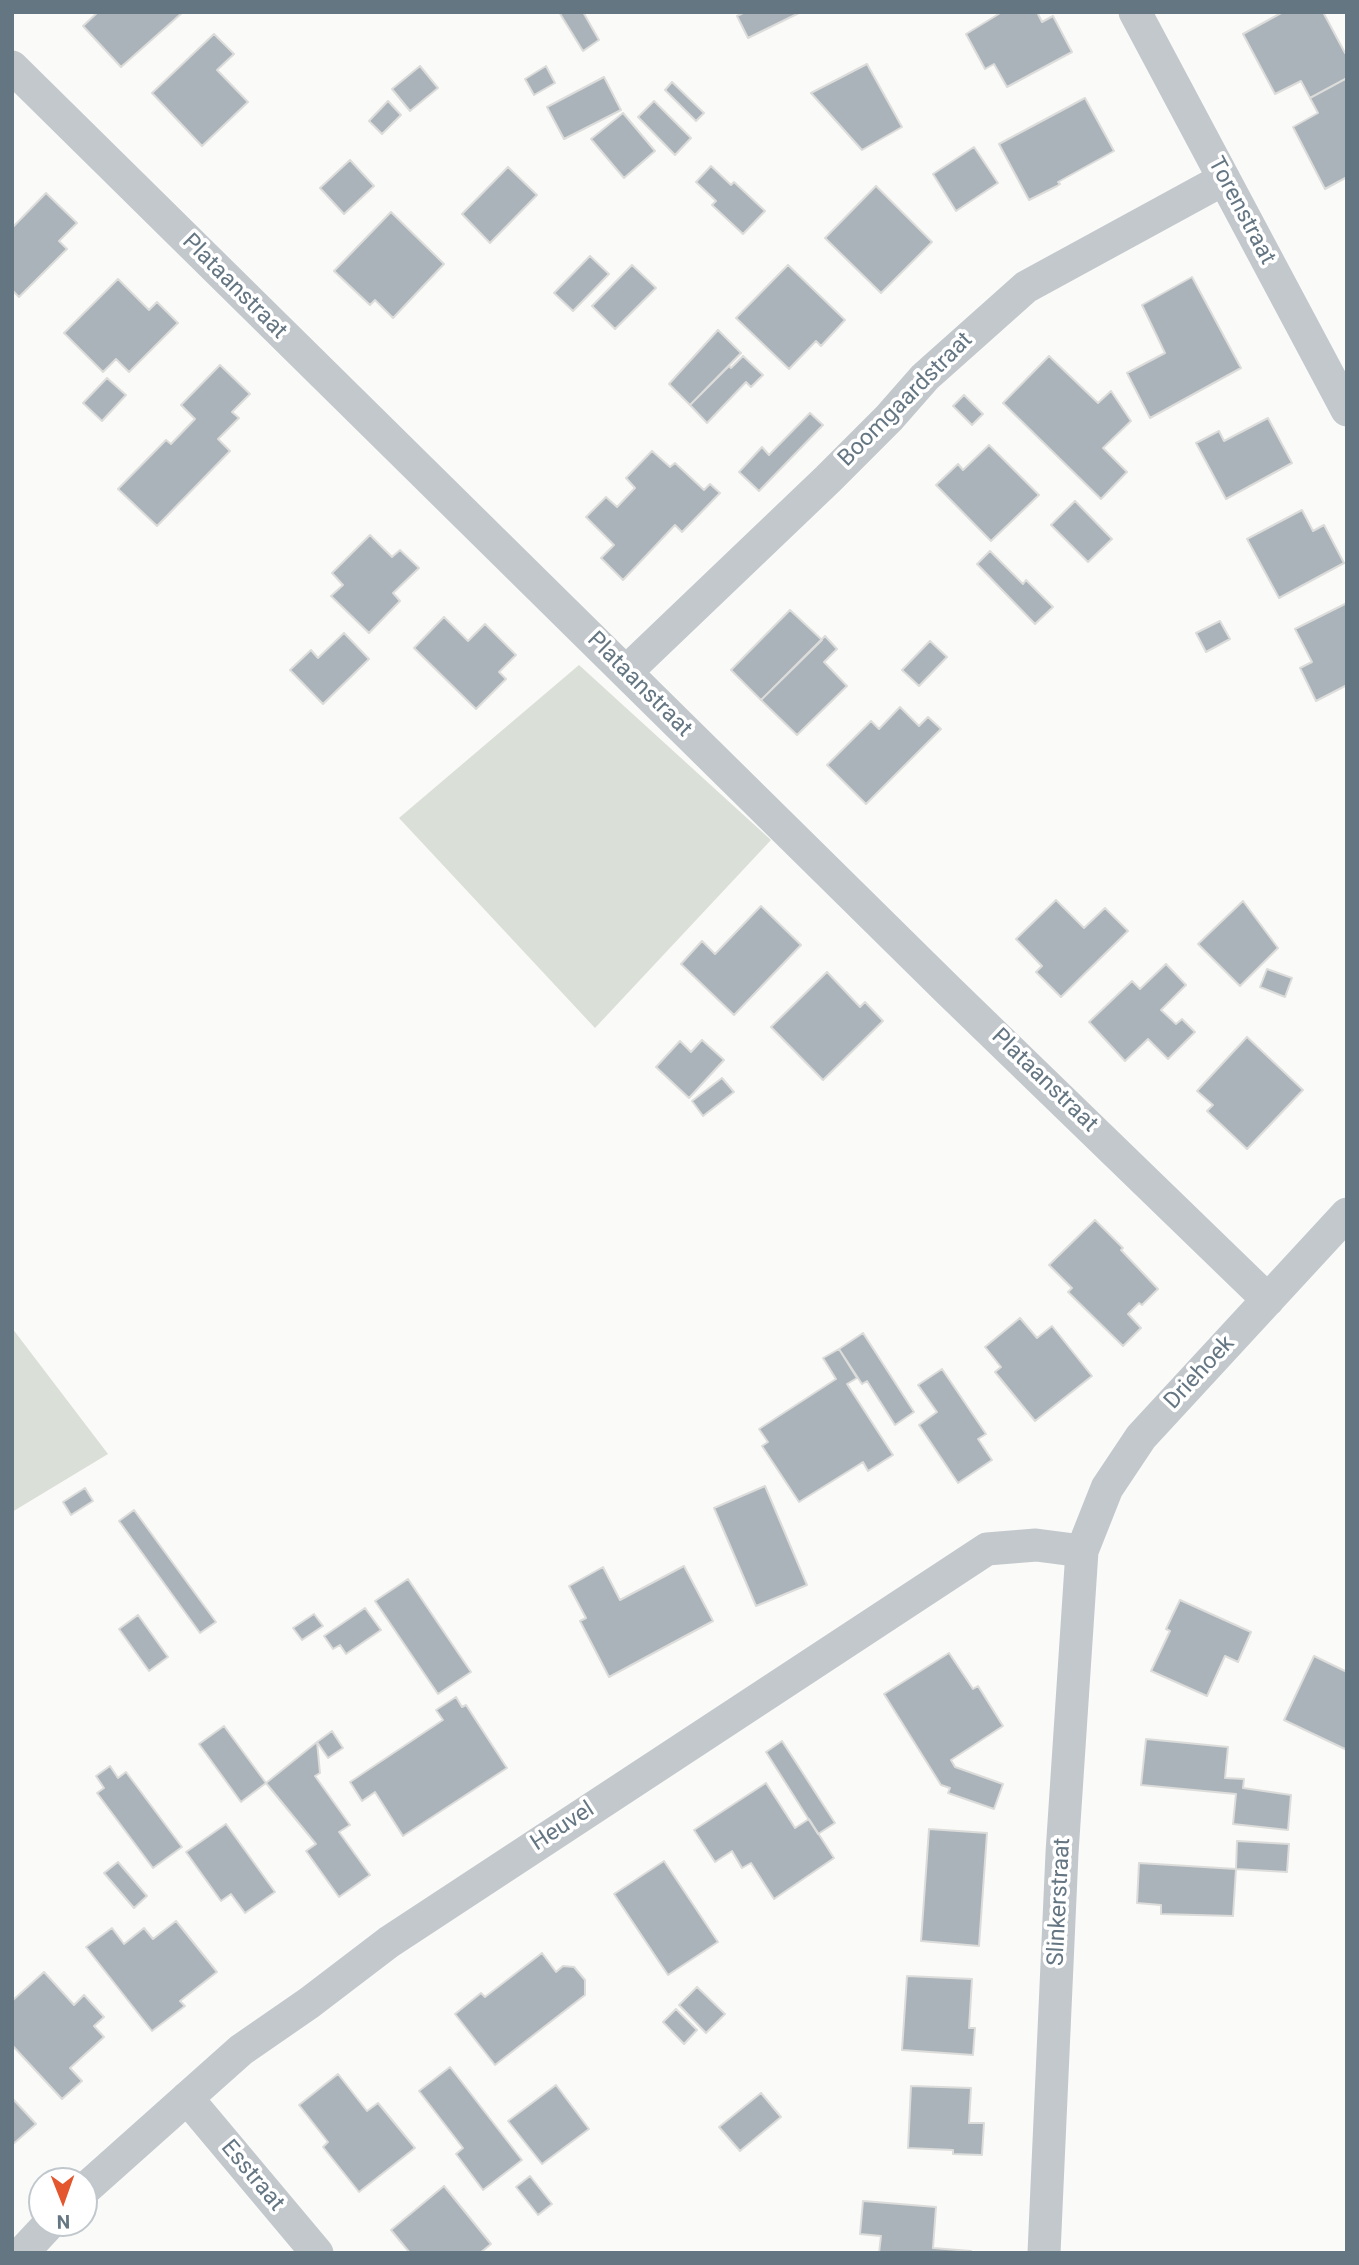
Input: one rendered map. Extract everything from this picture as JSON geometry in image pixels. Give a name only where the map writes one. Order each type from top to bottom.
[{"type":"street","name":"Torenstraat","points":[[1135,12],[1347,410]]},
{"type":"street","name":"Plataanstraat","points":[[12,67],[947,989],[1268,1300]]},
{"type":"street","name":"Boomgaardstraat","points":[[626,672],[828,479],[889,418],[925,377],[1026,287],[1224,179]]},
{"type":"street","name":"Driehoek","points":[[1082,1551],[1107,1488],[1141,1437],[1347,1214]]},
{"type":"street","name":"Heuvel","points":[[98,2177],[241,2050],[309,2003],[389,1942],[987,1549],[1036,1545],[1082,1551]]},
{"type":"street","name":"Slinkerstraat","points":[[1044,2253],[1062,1853],[1082,1551]]},
{"type":"street","name":"Esstraat","points":[[187,2098],[317,2253]]},
{"type":"street","points":[[22,2253],[37,2237]]},
{"type":"shaded area","points":[[579,665],[771,840],[595,1028],[399,818]]},
{"type":"shaded area","points":[[12,1328],[108,1454],[12,1512]]},
{"type":"building","points":[[98,12],[183,12],[121,67],[83,26]]},
{"type":"building","points":[[559,12],[583,12],[599,40],[583,51]]},
{"type":"building","points":[[745,12],[801,12],[748,38],[737,16]]},
{"type":"building","points":[[1002,12],[1037,12],[1042,22],[1053,16],[1072,52],[1007,87],[994,64],[985,69],[966,34]]},
{"type":"building","points":[[1283,12],[1323,12],[1345,53],[1347,52],[1347,78],[1310,98],[1301,81],[1275,94],[1243,34]]},
{"type":"building","points":[[214,34],[234,54],[217,70],[248,102],[202,146],[152,93]]},
{"type":"building","points":[[867,64],[902,127],[862,150],[811,93]]},
{"type":"building","points":[[420,66],[438,88],[410,111],[392,89]]},
{"type":"building","points":[[546,66],[555,83],[534,95],[525,79]]},
{"type":"building","points":[[604,77],[621,110],[564,139],[547,107]]},
{"type":"building","points":[[1347,78],[1347,177],[1325,189],[1293,127],[1318,113],[1310,98]]},
{"type":"building","points":[[672,82],[704,113],[696,121],[665,90]]},
{"type":"building","points":[[1085,98],[1114,151],[1029,200],[999,144]]},
{"type":"building","points":[[388,101],[401,115],[382,134],[369,121]]},
{"type":"building","points":[[654,101],[691,138],[675,155],[638,117]]},
{"type":"building","points":[[623,113],[655,151],[624,178],[591,139]]},
{"type":"building","points":[[974,147],[998,183],[956,211],[933,174]]},
{"type":"building","points":[[350,160],[374,186],[344,214],[320,188]]},
{"type":"building","points":[[711,166],[731,185],[734,182],[765,211],[743,234],[712,205],[716,201],[696,182]]},
{"type":"building","points":[[508,167],[537,195],[490,243],[462,214]]},
{"type":"building","points":[[876,186],[932,242],[881,293],[825,238]]},
{"type":"building","points":[[46,193],[77,223],[59,241],[67,249],[19,297],[12,290],[12,228]]},
{"type":"building","points":[[391,212],[444,264],[393,318],[375,300],[370,305],[334,271]]},
{"type":"building","points":[[590,256],[609,274],[573,311],[554,293]]},
{"type":"building","points":[[632,265],[656,288],[615,329],[592,306]]},
{"type":"building","points":[[788,265],[845,320],[821,346],[816,341],[789,369],[736,318]]},
{"type":"building","points":[[1192,277],[1241,368],[1150,418],[1127,373],[1165,353],[1142,305]]},
{"type":"building","points":[[118,279],[149,310],[157,302],[178,323],[129,372],[116,359],[103,372],[64,333]]},
{"type":"building","points":[[718,330],[741,353],[690,405],[669,384]]},
{"type":"building","points":[[743,356],[763,375],[751,387],[746,382],[707,423],[690,405],[729,366],[731,368]]},
{"type":"building","points":[[1049,356],[1098,403],[1111,391],[1131,421],[1103,448],[1127,472],[1101,499],[1003,403]]},
{"type":"building","points":[[220,365],[250,394],[232,412],[239,418],[218,439],[230,451],[157,526],[118,489],[166,440],[171,444],[195,419],[181,405]]},
{"type":"building","points":[[107,378],[126,395],[102,421],[83,403]]},
{"type":"building","points":[[964,395],[983,414],[972,425],[953,406]]},
{"type":"building","points":[[810,413],[823,425],[759,491],[739,472],[762,447],[769,455]]},
{"type":"building","points":[[1268,418],[1292,463],[1226,499],[1196,443],[1219,431],[1224,441]]},
{"type":"building","points":[[989,445],[1039,495],[991,541],[936,485],[958,464],[963,470]]},
{"type":"building","points":[[652,451],[670,467],[675,463],[704,490],[710,484],[720,493],[682,532],[675,525],[623,580],[601,558],[614,545],[586,517],[606,497],[617,507],[635,488],[626,478]]},
{"type":"building","points":[[1075,501],[1112,539],[1088,562],[1051,525]]},
{"type":"building","points":[[1302,510],[1313,531],[1324,525],[1344,563],[1279,598],[1247,539]]},
{"type":"building","points":[[370,535],[392,557],[400,550],[419,568],[393,593],[400,601],[369,633],[331,596],[343,585],[332,573]]},
{"type":"building","points":[[990,551],[1023,584],[1026,580],[1053,607],[1035,624],[977,564]]},
{"type":"building","points":[[1347,603],[1347,685],[1316,701],[1300,668],[1312,662],[1295,629]]},
{"type":"building","points":[[790,610],[822,640],[761,700],[731,670]]},
{"type":"building","points":[[444,617],[468,641],[485,624],[516,655],[499,672],[506,679],[476,709],[414,648]]},
{"type":"building","points":[[1220,621],[1230,639],[1206,652],[1196,633]]},
{"type":"building","points":[[344,633],[369,659],[323,704],[290,670],[311,650],[318,658]]},
{"type":"building","points":[[825,636],[837,649],[824,662],[847,686],[797,735],[761,700]]},
{"type":"building","points":[[930,641],[947,657],[919,686],[902,670]]},
{"type":"building","points":[[900,707],[919,726],[928,717],[941,729],[866,804],[827,765],[871,721],[879,729]]},
{"type":"building","points":[[1056,900],[1084,928],[1105,908],[1128,931],[1061,997],[1036,972],[1042,966],[1016,939]]},
{"type":"building","points":[[1243,901],[1278,948],[1240,986],[1198,944]]},
{"type":"building","points":[[761,906],[801,945],[734,1015],[681,964],[702,941],[715,954]]},
{"type":"building","points":[[1166,964],[1186,985],[1161,1010],[1176,1024],[1182,1019],[1195,1032],[1168,1059],[1148,1039],[1125,1061],[1089,1022],[1132,981],[1140,989]]},
{"type":"building","points":[[1267,969],[1292,978],[1285,997],[1260,987]]},
{"type":"building","points":[[827,972],[860,1007],[865,1002],[883,1021],[823,1080],[771,1027]]},
{"type":"building","points":[[1247,1037],[1303,1090],[1247,1149],[1207,1111],[1213,1105],[1197,1091]]},
{"type":"building","points":[[702,1040],[724,1060],[689,1098],[656,1067],[680,1041],[691,1052]]},
{"type":"building","points":[[722,1078],[734,1092],[703,1116],[692,1101]]},
{"type":"building","points":[[1095,1220],[1158,1289],[1128,1314],[1141,1328],[1123,1346],[1068,1292],[1072,1288],[1049,1265]]},
{"type":"building","points":[[1020,1318],[1037,1338],[1052,1326],[1092,1376],[1035,1421],[995,1372],[1001,1367],[985,1347]]},
{"type":"building","points":[[863,1333],[914,1412],[895,1425],[867,1381],[862,1384],[839,1349]]},
{"type":"building","points":[[839,1349],[857,1378],[847,1384],[893,1455],[868,1471],[863,1462],[799,1502],[762,1446],[768,1442],[759,1429],[836,1379],[823,1358]]},
{"type":"building","points":[[942,1369],[986,1434],[978,1439],[992,1460],[958,1483],[919,1425],[937,1412],[918,1385]]},
{"type":"building","points":[[765,1486],[807,1585],[756,1606],[714,1508]]},
{"type":"building","points":[[85,1488],[93,1501],[71,1515],[63,1502]]},
{"type":"building","points":[[134,1510],[216,1622],[200,1633],[119,1521]]},
{"type":"building","points":[[684,1566],[713,1621],[609,1677],[580,1621],[586,1618],[569,1586],[603,1567],[620,1600]]},
{"type":"building","points":[[408,1579],[471,1672],[438,1694],[375,1601]]},
{"type":"building","points":[[1180,1600],[1251,1632],[1238,1662],[1225,1656],[1207,1696],[1151,1671],[1170,1631],[1166,1629]]},
{"type":"building","points":[[365,1608],[381,1630],[346,1654],[340,1645],[333,1649],[324,1636]]},
{"type":"building","points":[[314,1614],[323,1626],[302,1640],[293,1628]]},
{"type":"building","points":[[138,1615],[168,1657],[149,1671],[119,1629]]},
{"type":"building","points":[[949,1653],[973,1689],[978,1686],[1003,1726],[951,1760],[955,1767],[1003,1784],[994,1809],[948,1793],[950,1788],[941,1785],[884,1694]]},
{"type":"building","points":[[1314,1656],[1347,1672],[1347,1750],[1284,1720]]},
{"type":"building","points":[[456,1697],[462,1707],[466,1705],[507,1768],[403,1836],[375,1792],[362,1801],[350,1782],[443,1720],[436,1710]]},
{"type":"building","points":[[224,1726],[266,1783],[241,1802],[199,1744]]},
{"type":"building","points":[[332,1731],[343,1748],[328,1758],[317,1742]]},
{"type":"building","points":[[1146,1739],[1228,1747],[1225,1778],[1244,1779],[1243,1788],[1291,1795],[1288,1830],[1233,1824],[1236,1794],[1141,1785]]},
{"type":"building","points":[[782,1741],[835,1823],[818,1834],[766,1752]]},
{"type":"building","points":[[317,1742],[320,1773],[315,1776],[350,1825],[339,1832],[370,1875],[339,1897],[306,1851],[316,1844],[266,1783]]},
{"type":"building","points":[[110,1766],[118,1778],[126,1772],[182,1847],[153,1868],[97,1793],[104,1788],[96,1776]]},
{"type":"building","points":[[766,1783],[795,1828],[809,1819],[834,1858],[774,1899],[751,1863],[742,1868],[732,1851],[715,1862],[694,1830]]},
{"type":"building","points":[[226,1824],[275,1892],[245,1913],[231,1894],[221,1901],[186,1852]]},
{"type":"building","points":[[929,1829],[987,1833],[979,1946],[921,1941]]},
{"type":"building","points":[[1237,1841],[1289,1844],[1287,1872],[1236,1869]]},
{"type":"building","points":[[664,1861],[718,1942],[668,1975],[614,1894]]},
{"type":"building","points":[[118,1862],[147,1896],[134,1908],[104,1873]]},
{"type":"building","points":[[1139,1863],[1236,1869],[1233,1916],[1161,1914],[1161,1905],[1137,1903]]},
{"type":"building","points":[[176,1921],[217,1972],[180,2001],[185,2006],[152,2031],[86,1947],[112,1928],[124,1944],[144,1928],[153,1939]]},
{"type":"building","points":[[542,1953],[556,1972],[563,1966],[574,1967],[585,1980],[585,1995],[495,2065],[455,2014],[481,1993],[485,1997]]},
{"type":"building","points":[[44,1972],[74,2005],[84,1995],[104,2017],[94,2026],[104,2037],[70,2068],[82,2081],[62,2099],[12,2045],[12,2001]]},
{"type":"building","points":[[907,1976],[972,1979],[969,2028],[975,2028],[973,2055],[902,2050]]},
{"type":"building","points":[[697,1987],[725,2014],[706,2033],[679,2005]]},
{"type":"building","points":[[676,2009],[697,2030],[684,2044],[663,2022]]},
{"type":"building","points":[[450,2067],[522,2160],[483,2190],[456,2154],[463,2148],[419,2091]]},
{"type":"building","points":[[338,2074],[367,2111],[378,2103],[415,2148],[359,2192],[323,2147],[328,2142],[299,2105]]},
{"type":"building","points":[[556,2085],[589,2129],[542,2164],[508,2121]]},
{"type":"building","points":[[911,2086],[971,2088],[969,2123],[984,2123],[982,2155],[953,2154],[953,2150],[908,2148]]},
{"type":"building","points":[[761,2093],[781,2117],[740,2151],[719,2127]]},
{"type":"building","points":[[12,2098],[36,2124],[12,2145]]},
{"type":"building","points":[[530,2176],[552,2204],[538,2215],[516,2187]]},
{"type":"building","points":[[444,2186],[491,2244],[480,2253],[410,2253],[391,2230]]},
{"type":"building","points":[[863,2201],[936,2207],[933,2248],[971,2253],[879,2253],[881,2236],[860,2234]]}]
